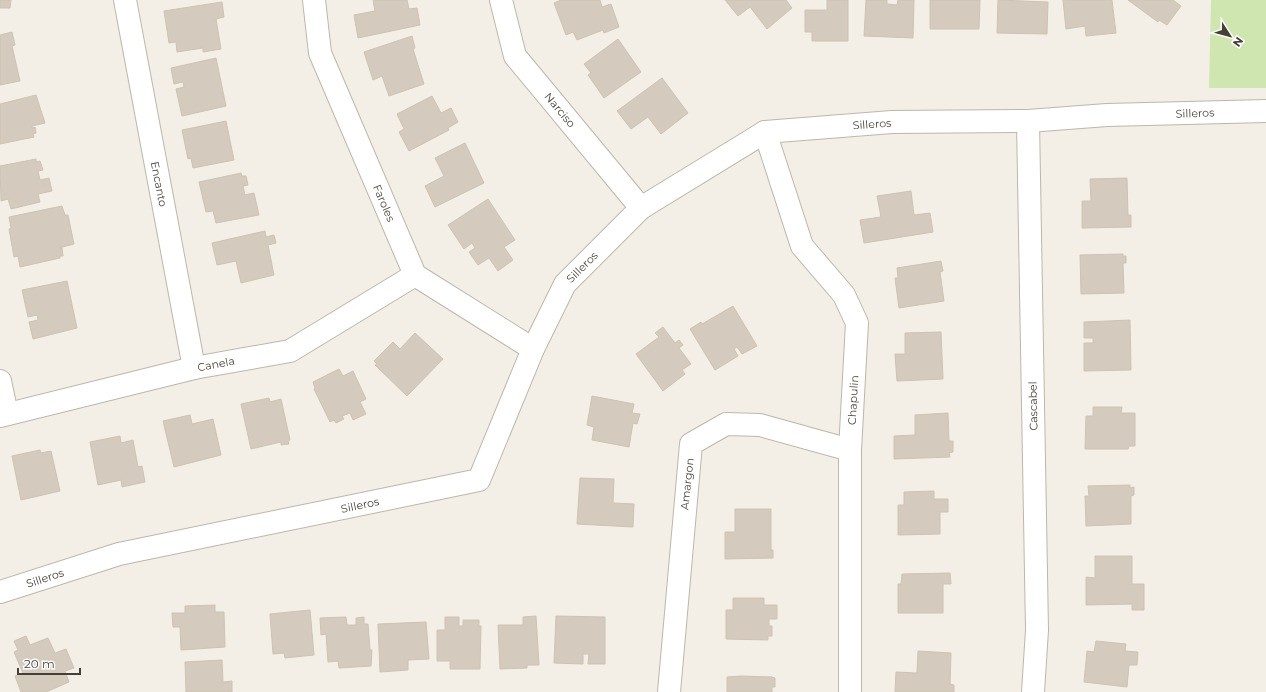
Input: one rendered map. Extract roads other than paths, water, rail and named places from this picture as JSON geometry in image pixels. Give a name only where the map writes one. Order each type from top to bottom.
[{"type":"street","name":"Encanto","points":[[125,0],[194,368]]},
{"type":"street","name":"Faroles","points":[[314,0],[320,53],[415,275]]},
{"type":"street","name":"Narciso","points":[[501,0],[516,56],[641,208]]},
{"type":"street","name":"Silleros","points":[[0,592],[118,554],[479,480],[533,349],[565,284],[641,208],[765,132],[892,122],[1028,121],[1107,115],[1266,111]]},
{"type":"street","name":"Cascabel","points":[[1028,121],[1037,630],[1033,692]]},
{"type":"street","name":"Chapulin","points":[[765,132],[802,246],[844,295],[857,322],[850,450],[850,692]]},
{"type":"street","name":"Canela","points":[[3,415],[194,368],[290,351],[415,275]]},
{"type":"street","points":[[415,275],[533,349]]},
{"type":"street","points":[[0,381],[3,415]]},
{"type":"street","name":"Amargon","points":[[669,692],[691,444],[726,424],[760,425],[850,450]]}]
